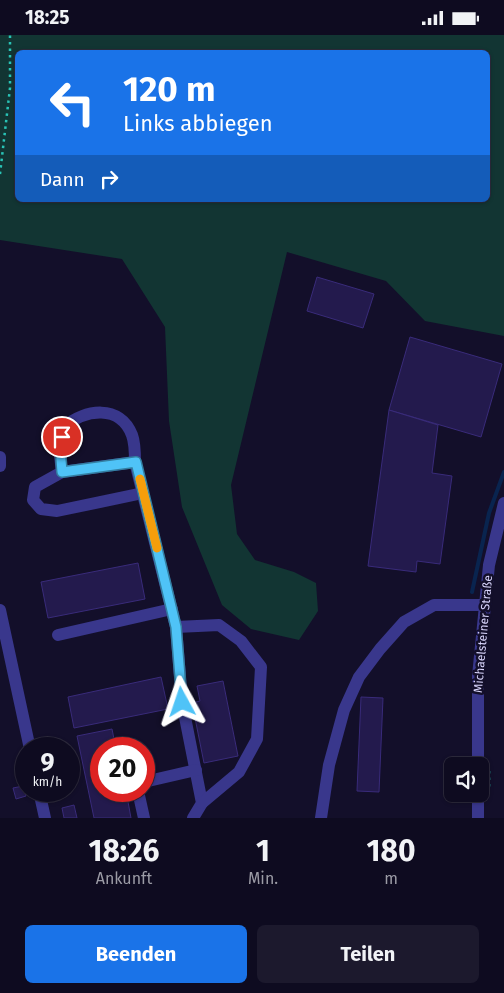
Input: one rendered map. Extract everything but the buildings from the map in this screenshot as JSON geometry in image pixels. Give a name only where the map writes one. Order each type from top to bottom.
[{"type":"street","points":[[62,472],[60,448],[64,427],[83,415],[100,412],[115,414],[128,426],[133,436],[136,462],[176,627],[182,702],[202,803]]},
{"type":"street","points":[[0,457],[0,467]]},
{"type":"street","points":[[136,462],[62,472],[35,487],[33,500],[41,509],[57,511],[143,493]]},
{"type":"street","name":"Michaelsteiner Straße","points":[[478,757],[478,676],[489,565],[504,503]]},
{"type":"street","points":[[321,818],[330,765],[344,710],[359,677],[380,649],[404,622],[434,605],[485,605]]},
{"type":"street","points":[[58,635],[172,609]]},
{"type":"street","points":[[0,610],[27,737]]},
{"type":"street","points":[[176,627],[219,625],[241,641],[261,667],[257,739],[239,773],[202,803],[193,818]]},
{"type":"street","points":[[155,779],[196,770]]},
{"type":"street","points":[[41,802],[45,818]]},
{"type":"street","points":[[140,802],[144,818]]},
{"type":"street","points":[[478,802],[478,818]]},
{"type":"path","points":[[0,174],[10,87],[10,35]]},
{"type":"green space","points":[[0,35],[504,35],[504,336],[425,321],[386,281],[287,252],[231,485],[237,534],[255,560],[294,572],[316,583],[318,611],[299,640],[251,629],[222,605],[182,507],[169,421],[165,327],[122,259],[0,240]]},
{"type":"waterway","points":[[472,592],[489,513],[504,472]]},
{"type":"slow traffic","points":[[140,479],[157,548]]},
{"type":"route","points":[[62,437],[60,448],[62,472],[136,462],[176,627],[182,702]]}]
